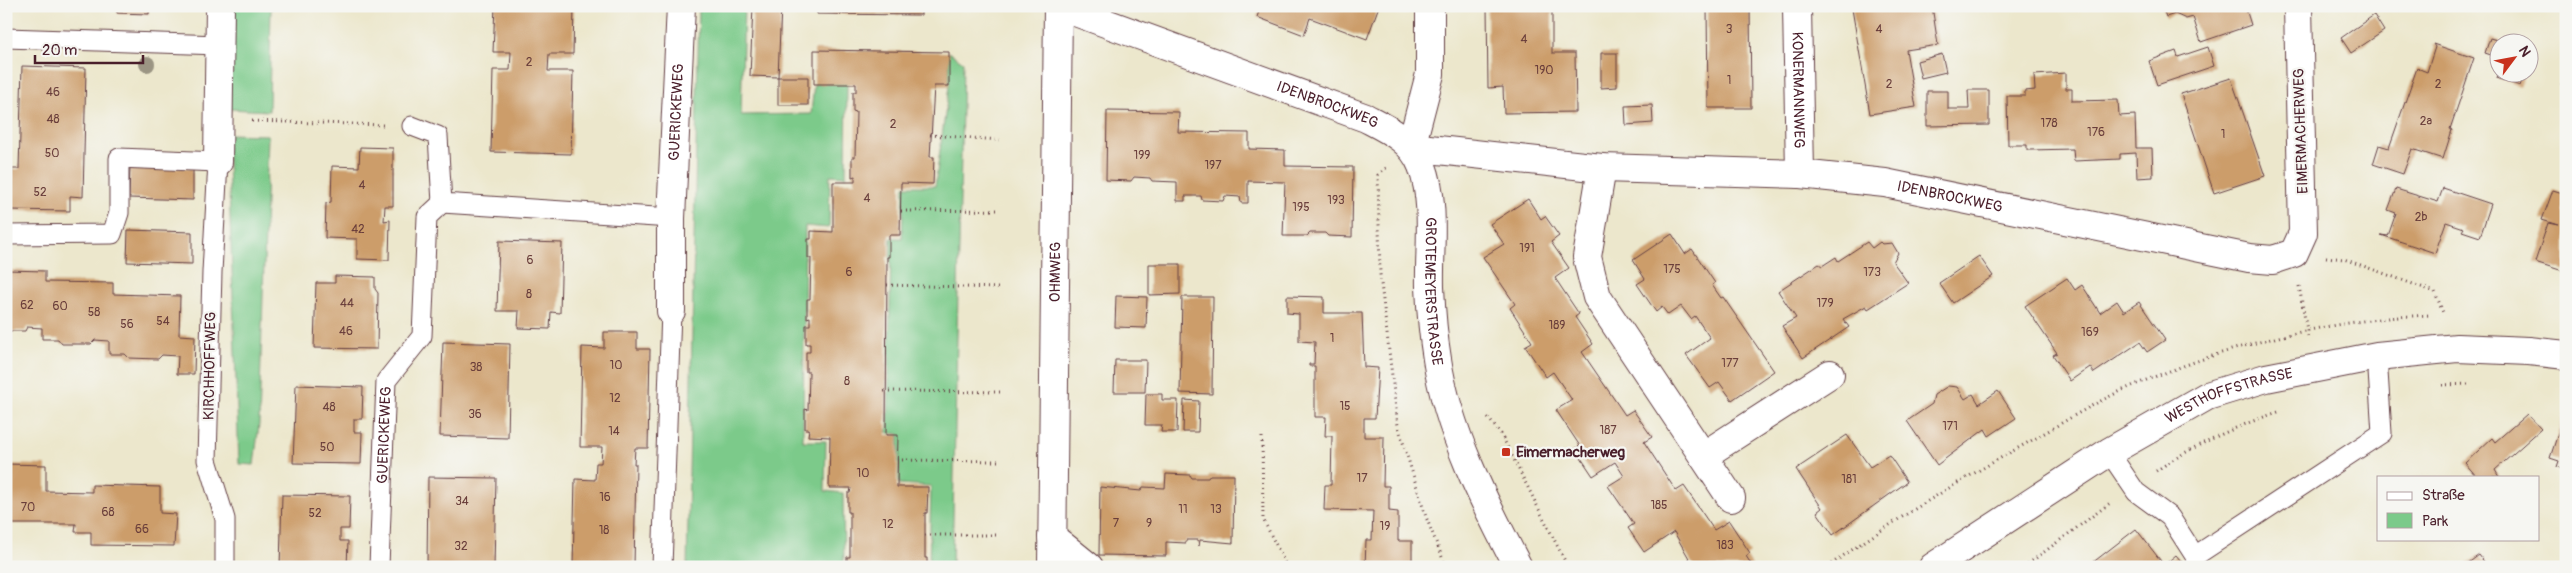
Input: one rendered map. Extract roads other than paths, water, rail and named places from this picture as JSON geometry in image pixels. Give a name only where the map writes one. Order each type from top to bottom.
[{"type":"street","name":"KIRCHHOFFWEG","points":[[218,162],[220,6]]},
{"type":"street","name":"GUERICKEWEG","points":[[671,311],[671,218],[681,6]]},
{"type":"street","name":"IDENBROCKWEG","points":[[1058,6],[1366,118],[1395,133],[1411,147],[1463,151],[1602,168],[1800,174],[1885,183],[2249,258],[2273,260],[2294,253]]},
{"type":"street","name":"OHMWEG","points":[[1052,567],[1058,6]]},
{"type":"street","points":[[1411,147],[1430,74],[1430,6]]},
{"type":"street","name":"KONERMANNWEG","points":[[1797,6],[1800,174]]},
{"type":"street","name":"EIMERMACHERWEG","points":[[2294,253],[2303,233],[2298,6]]},
{"type":"street","name":"GROTEMEYERSTRASSE","points":[[1411,147],[1422,167],[1430,210],[1430,289],[1440,379],[1470,471],[1518,567]]},
{"type":"street","points":[[1602,168],[1587,257],[1597,297],[1731,498]]},
{"type":"street","name":"WESTHOFFSTRASSE","points":[[1933,567],[2109,452],[2207,396],[2275,376],[2377,356],[2457,348],[2529,351],[2566,356]]},
{"type":"street","points":[[1703,456],[1830,374]]},
{"type":"street","points":[[1052,537],[1089,567]]},
{"type":"lane","points":[[6,38],[220,45]]},
{"type":"lane","points":[[412,126],[438,136],[442,203],[671,218]]},
{"type":"lane","points":[[6,235],[112,234],[119,214],[119,158],[218,162]]},
{"type":"lane","name":"KIRCHHOFFWEG","points":[[218,162],[212,272],[208,460],[225,519],[225,567]]},
{"type":"lane","name":"GUERICKEWEG","points":[[379,567],[386,380],[422,336],[427,217],[442,203]]},
{"type":"lane","points":[[662,567],[671,311]]},
{"type":"lane","points":[[2109,452],[2136,492],[2170,517],[2195,556],[2382,433],[2377,356]]},
{"type":"place","name":"Eimermacherweg","points":[[1506,452]]}]
